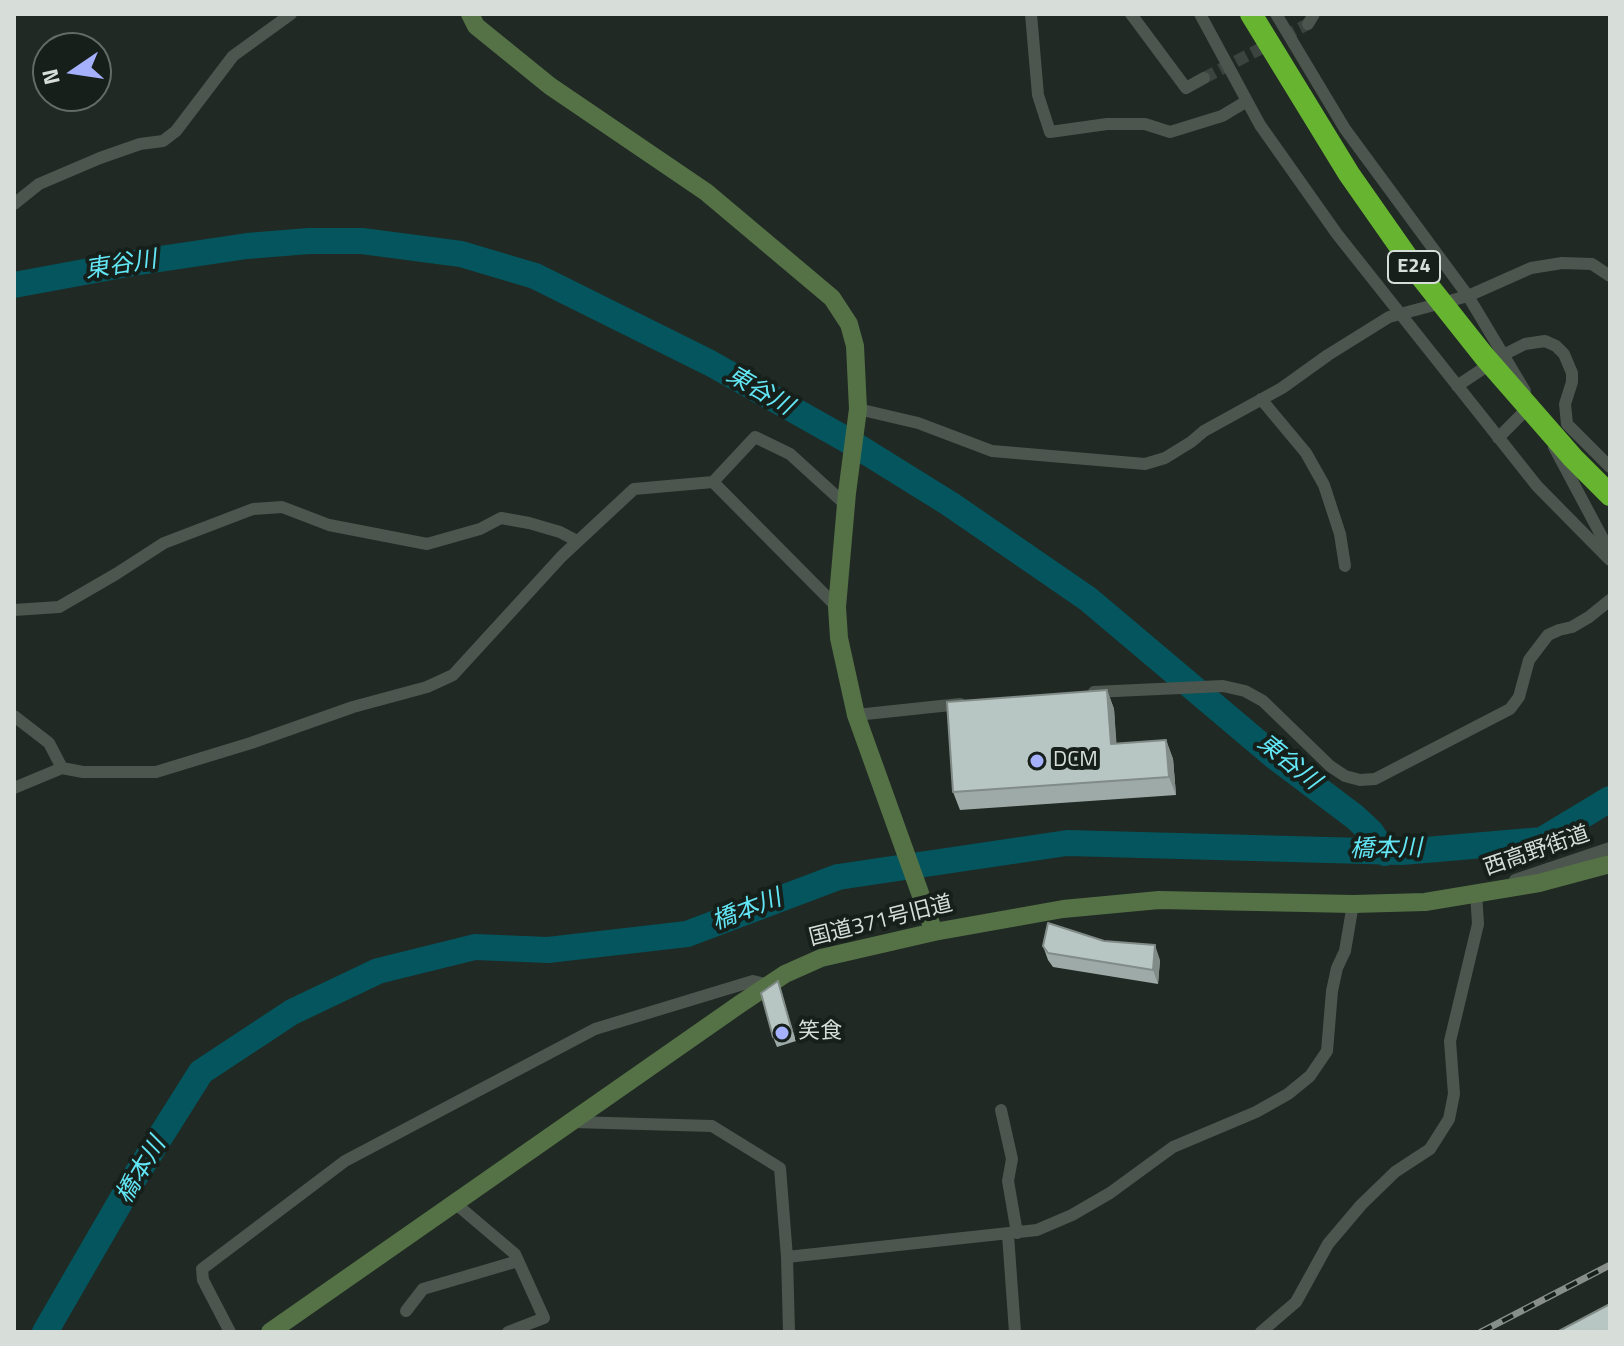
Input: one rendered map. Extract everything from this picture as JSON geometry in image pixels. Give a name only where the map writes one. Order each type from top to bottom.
[{"type":"highway","name":"E24","points":[[1251,14],[1349,174],[1419,274],[1493,367],[1610,495]]},
{"type":"street","points":[[14,204],[39,184],[100,158],[140,144],[163,141],[176,131],[233,56],[291,14]]},
{"type":"street","points":[[470,14],[476,26],[550,86],[706,192],[832,298],[849,324],[855,346],[857,417],[837,607],[839,638],[856,715],[934,932]]},
{"type":"street","points":[[1031,14],[1038,95],[1050,132],[1107,124],[1145,124],[1170,132],[1222,116],[1247,101]]},
{"type":"street","points":[[1131,14],[1186,88],[1204,78]]},
{"type":"street","points":[[1200,14],[1260,125],[1337,234],[1537,486],[1610,560]]},
{"type":"street","points":[[1276,14],[1345,129],[1468,296],[1505,354],[1610,552]]},
{"type":"street","points":[[857,417],[918,423],[992,451],[1145,464],[1165,458],[1364,332],[1399,314],[1468,296],[1531,268],[1562,263],[1592,264],[1610,276]]},
{"type":"street","points":[[1457,386],[1505,354],[1525,344],[1545,341],[1564,354],[1572,373],[1565,404],[1567,424],[1610,467]]},
{"type":"street","points":[[1261,399],[1306,453],[1324,485],[1340,534],[1345,566]]},
{"type":"street","points":[[1498,438],[1533,404]]},
{"type":"street","points":[[14,788],[62,768],[83,772],[156,772],[353,707],[427,687],[453,675],[577,541],[634,489],[713,482],[755,437],[790,454],[846,499]]},
{"type":"street","points":[[713,482],[837,607]]},
{"type":"street","points":[[14,610],[59,607],[164,543],[253,509],[282,507],[329,525],[427,544],[480,529],[501,518],[560,532],[577,541]]},
{"type":"street","points":[[1082,693],[1223,686],[1245,691],[1263,701],[1330,766],[1345,776],[1360,780],[1375,779],[1510,709],[1519,697],[1529,660],[1548,635],[1572,627],[1610,600]]},
{"type":"street","points":[[856,715],[977,702]]},
{"type":"street","points":[[14,716],[49,743],[62,768]]},
{"type":"street","name":"西高野街道","points":[[1476,893],[1610,848]]},
{"type":"street","name":"国道371号旧道","points":[[270,1332],[769,985],[821,958],[934,932],[1063,909],[1159,900],[1353,904],[1425,902],[1539,883],[1610,864]]},
{"type":"street","points":[[1261,1332],[1296,1302],[1328,1244],[1361,1205],[1395,1172],[1430,1149],[1449,1119],[1454,1094],[1450,1041],[1478,924],[1476,893]]},
{"type":"street","points":[[787,1257],[1037,1230],[1072,1215],[1110,1193],[1173,1147],[1256,1112],[1288,1094],[1310,1076],[1327,1051],[1332,991],[1345,951],[1353,904]]},
{"type":"street","points":[[230,1332],[203,1280],[202,1269],[345,1161],[595,1029],[753,981],[769,985]]},
{"type":"street","points":[[1001,1110],[1012,1159],[1008,1181],[1015,1332]]},
{"type":"street","points":[[573,1122],[712,1126],[780,1168],[789,1332]]},
{"type":"street","points":[[456,1204],[515,1254],[544,1318],[508,1332]]},
{"type":"street","points":[[406,1311],[423,1289],[518,1261]]},
{"type":"building","name":"DCM","points":[[1107,690],[1111,744],[1166,740],[1169,777],[953,792],[947,702]]},
{"type":"building","points":[[1048,923],[1104,941],[1155,945],[1153,970],[1048,953],[1043,946]]},
{"type":"building","points":[[778,981],[792,1031],[773,1037],[761,993]]},
{"type":"building","points":[[1610,1304],[1610,1332],[1557,1332]]},
{"type":"waterway","name":"東谷川","points":[[14,285],[133,263],[247,246],[309,241],[362,241],[461,254],[535,276],[710,363],[847,440],[950,504],[1088,599],[1274,756],[1355,817],[1371,832],[1385,853]]},
{"type":"waterway","name":"橋本川","points":[[45,1332],[133,1180],[201,1072],[292,1012],[378,971],[475,947],[548,950],[687,934],[838,877],[1067,843],[1402,852],[1542,840],[1610,799]]},
{"type":"tunnel","points":[[1204,78],[1308,24]]},
{"type":"railway","points":[[1481,1332],[1610,1265]]},
{"type":"place","name":"DCM","points":[[1037,761]]},
{"type":"place","name":"笑食","points":[[782,1033]]}]
